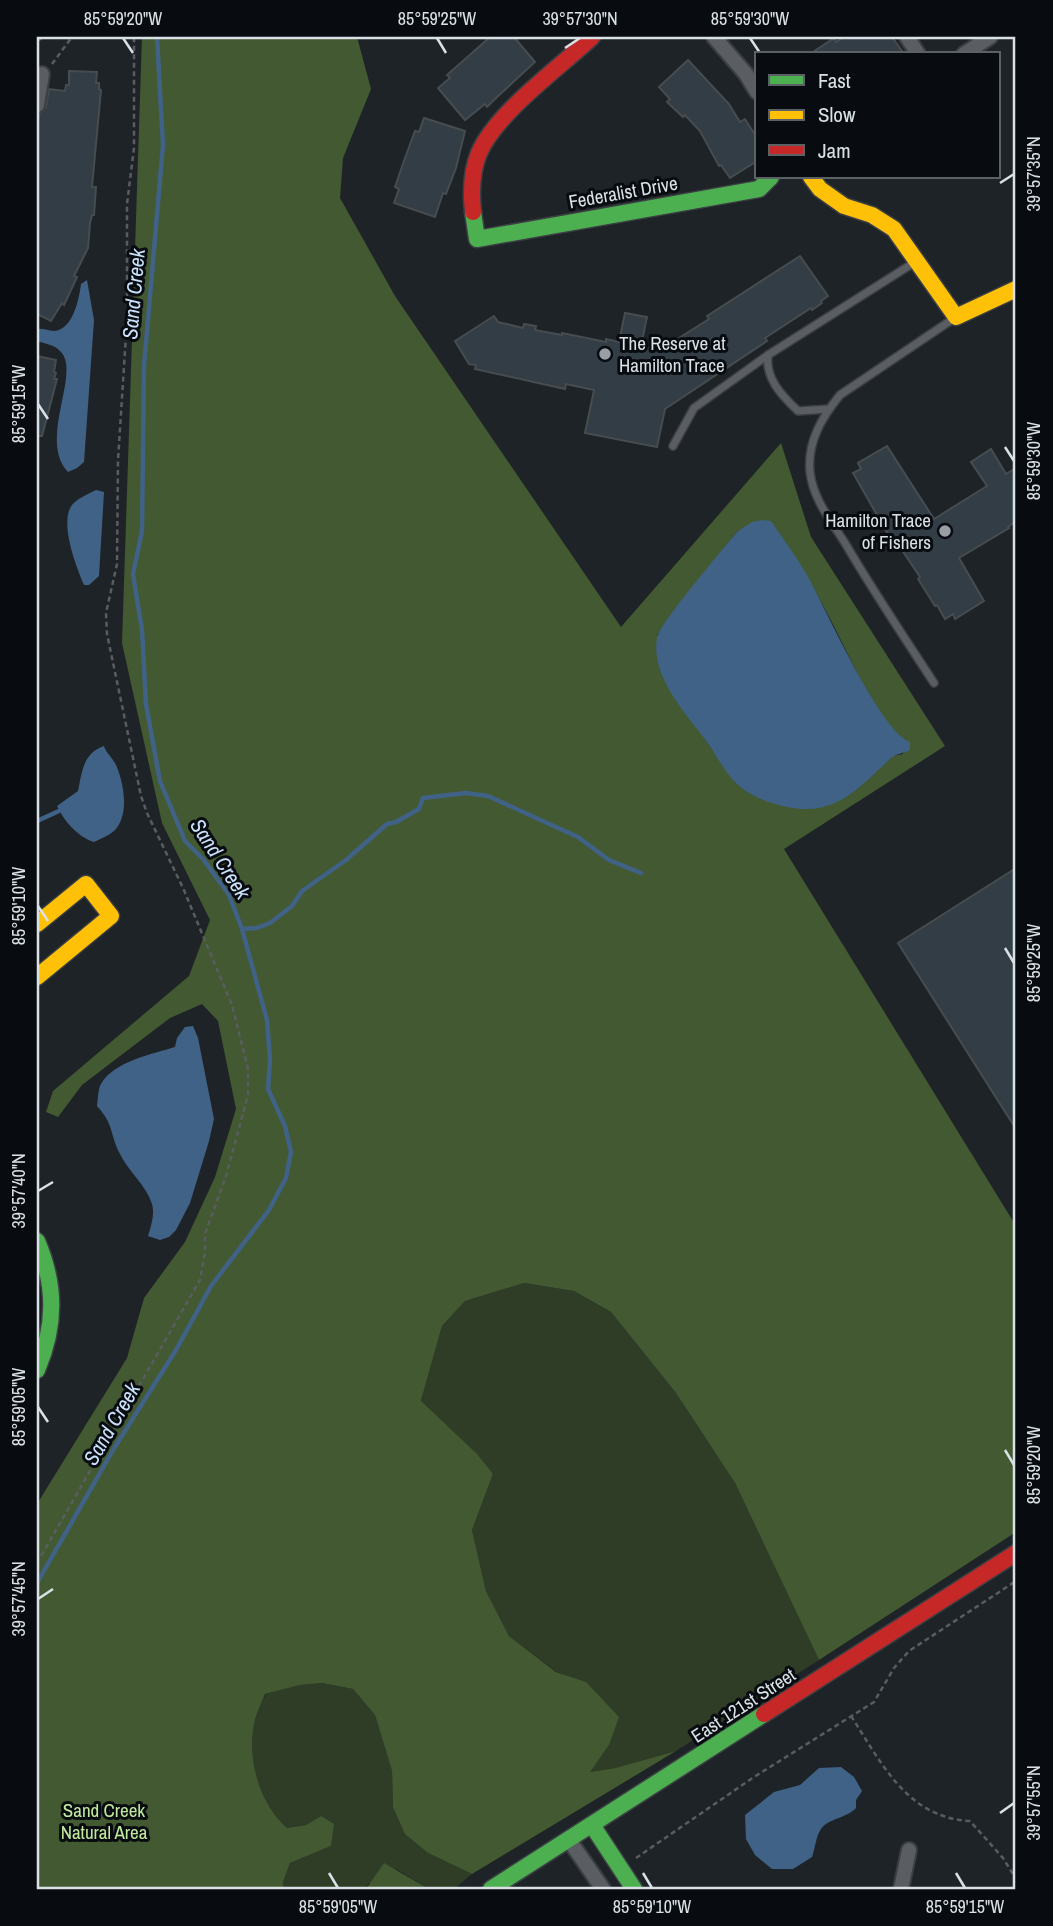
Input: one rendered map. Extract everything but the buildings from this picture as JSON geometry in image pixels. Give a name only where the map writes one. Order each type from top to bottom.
[{"type":"street","name":"Federalist Drive","points":[[592,37],[496,126],[479,152],[470,197],[477,239],[759,189],[770,178]]},
{"type":"street","points":[[714,37],[755,89]]},
{"type":"street","points":[[907,37],[917,52]]},
{"type":"street","points":[[967,52],[990,37]]},
{"type":"street","points":[[37,105],[42,74]]},
{"type":"street","points":[[812,178],[820,190],[844,206],[872,215],[894,229],[956,317],[1016,289]]},
{"type":"street","points":[[37,923],[86,884],[111,915],[37,977]]},
{"type":"street","points":[[37,1241],[48,1266],[52,1303],[49,1341],[37,1370]]},
{"type":"street","name":"East 121st Street","points":[[491,1889],[1016,1553]]},
{"type":"street","points":[[592,1825],[634,1889]]},
{"type":"street","points":[[569,1840],[603,1889]]},
{"type":"street","points":[[901,1889],[909,1850]]},
{"type":"lane","points":[[673,446],[694,408],[768,355],[916,261]]},
{"type":"lane","points":[[934,683],[868,582],[816,495],[810,472],[810,454],[817,430],[841,395],[956,317]]},
{"type":"lane","points":[[768,355],[766,370],[784,398],[798,411],[829,409]]},
{"type":"path","points":[[37,41],[44,37]]},
{"type":"path","points":[[42,74],[72,37]]},
{"type":"path","points":[[37,1563],[200,1280],[205,1234],[226,1177],[248,1096],[248,1069],[232,1005],[141,796],[107,634],[107,603],[117,564],[118,460],[127,320],[127,204],[134,148],[134,37]]},
{"type":"path","points":[[627,1863],[754,1777],[877,1699],[887,1679],[909,1651],[1016,1581]]},
{"type":"path","points":[[850,1716],[896,1784],[908,1796],[944,1818],[970,1821],[1003,1858],[1016,1879]]},
{"type":"green space","name":"Sand Creek Natural Area","points":[[142,37],[357,37],[371,89],[343,158],[340,198],[395,296],[621,627],[781,443],[811,537],[945,746],[784,849],[1016,1226],[1016,1532],[819,1660],[735,1483],[676,1393],[611,1312],[574,1291],[524,1283],[465,1301],[442,1326],[421,1401],[477,1454],[493,1474],[472,1530],[486,1591],[509,1636],[556,1672],[586,1682],[619,1717],[609,1745],[590,1772],[676,1751],[472,1874],[428,1853],[405,1834],[393,1807],[392,1771],[375,1715],[353,1689],[322,1683],[300,1685],[265,1694],[255,1720],[252,1749],[257,1778],[262,1793],[277,1818],[287,1828],[306,1825],[321,1816],[334,1824],[331,1846],[290,1863],[283,1882],[284,1889],[37,1889],[37,1504],[127,1358],[144,1298],[185,1242],[215,1177],[236,1109],[218,1021],[202,1004],[170,1018],[82,1085],[58,1117],[46,1112],[53,1091],[189,976],[210,920],[162,823],[122,643]],"holes":[[[771,522],[821,601],[872,700],[905,741],[903,754],[893,756],[827,806],[807,809],[761,799],[738,785],[704,738],[657,635],[737,532]]]},
{"type":"green space","points":[[524,1283],[574,1291],[611,1312],[676,1393],[735,1483],[819,1660],[676,1751],[615,1768],[589,1772],[609,1745],[586,1683],[557,1672],[509,1636],[486,1591],[472,1530],[493,1474],[421,1402],[442,1326],[465,1301]]},
{"type":"green space","points":[[322,1683],[353,1689],[375,1715],[392,1771],[393,1807],[428,1853],[472,1874],[454,1889],[429,1889],[396,1869],[368,1884],[366,1889],[284,1889],[283,1882],[290,1863],[331,1846],[321,1816],[306,1825],[287,1828],[269,1806],[262,1793],[254,1764],[252,1749],[255,1720],[266,1694],[300,1685]]},
{"type":"green space","points":[[384,1863],[429,1889],[366,1889]]},
{"type":"water","points":[[87,280],[94,320],[84,462],[68,472],[60,458],[57,442],[66,362],[58,349],[37,341],[37,329],[54,331],[66,325],[74,313],[81,284]]},
{"type":"water","points":[[96,490],[104,492],[99,576],[89,585],[84,585],[70,544],[68,513],[77,500]]},
{"type":"water","points":[[771,521],[794,554],[884,717],[898,734],[910,742],[910,750],[895,755],[853,792],[820,808],[798,809],[780,805],[752,795],[737,784],[681,709],[665,682],[656,653],[660,630],[693,586],[737,532],[752,522]]},
{"type":"water","points":[[104,746],[119,772],[124,808],[119,825],[114,831],[94,842],[72,828],[57,806],[78,791],[82,770],[88,758]]},
{"type":"water","points":[[193,1026],[198,1038],[214,1119],[190,1203],[176,1230],[169,1237],[160,1240],[148,1236],[153,1216],[152,1204],[146,1191],[123,1160],[107,1119],[97,1106],[99,1091],[107,1076],[115,1070],[124,1064],[175,1047],[177,1038],[185,1027]]},
{"type":"water","points":[[841,1767],[854,1777],[862,1791],[856,1800],[856,1808],[824,1825],[818,1835],[812,1857],[793,1869],[772,1869],[755,1855],[746,1839],[745,1815],[774,1792],[800,1785],[819,1768]]},
{"type":"waterway","name":"Sand Creek","points":[[37,1583],[113,1450],[176,1350],[211,1286],[269,1210],[286,1178],[291,1152],[285,1126],[268,1089],[270,1059],[267,1020],[242,929],[229,895],[203,859],[185,841],[160,781],[146,704],[142,630],[133,574],[142,531],[144,366],[163,145],[157,37]]},
{"type":"waterway","points":[[243,929],[270,923],[292,906],[302,891],[346,860],[387,824],[419,809],[423,798],[466,793],[488,796],[578,837],[609,860],[641,873]]},
{"type":"waterway","points":[[37,821],[59,811]]},
{"type":"traffic: fast","points":[[473,212],[477,239],[759,189],[770,178]]},
{"type":"traffic: fast","points":[[37,1241],[48,1274],[51,1306],[48,1337],[37,1370]]},
{"type":"traffic: fast","points":[[491,1889],[764,1714]]},
{"type":"traffic: fast","points":[[592,1825],[634,1889]]},
{"type":"traffic: slow","points":[[812,178],[820,189],[844,206],[872,215],[894,229],[956,317],[1016,289]]},
{"type":"traffic: slow","points":[[37,924],[86,884],[111,916],[37,977]]},
{"type":"traffic: jam","points":[[473,212],[474,168],[487,138],[514,107],[592,37]]},
{"type":"traffic: jam","points":[[764,1714],[1016,1553]]},
{"type":"place","name":"The Reserve at Hamilton Trace","points":[[605,354]]},
{"type":"place","name":"Hamilton Trace of Fishers","points":[[945,531]]}]
